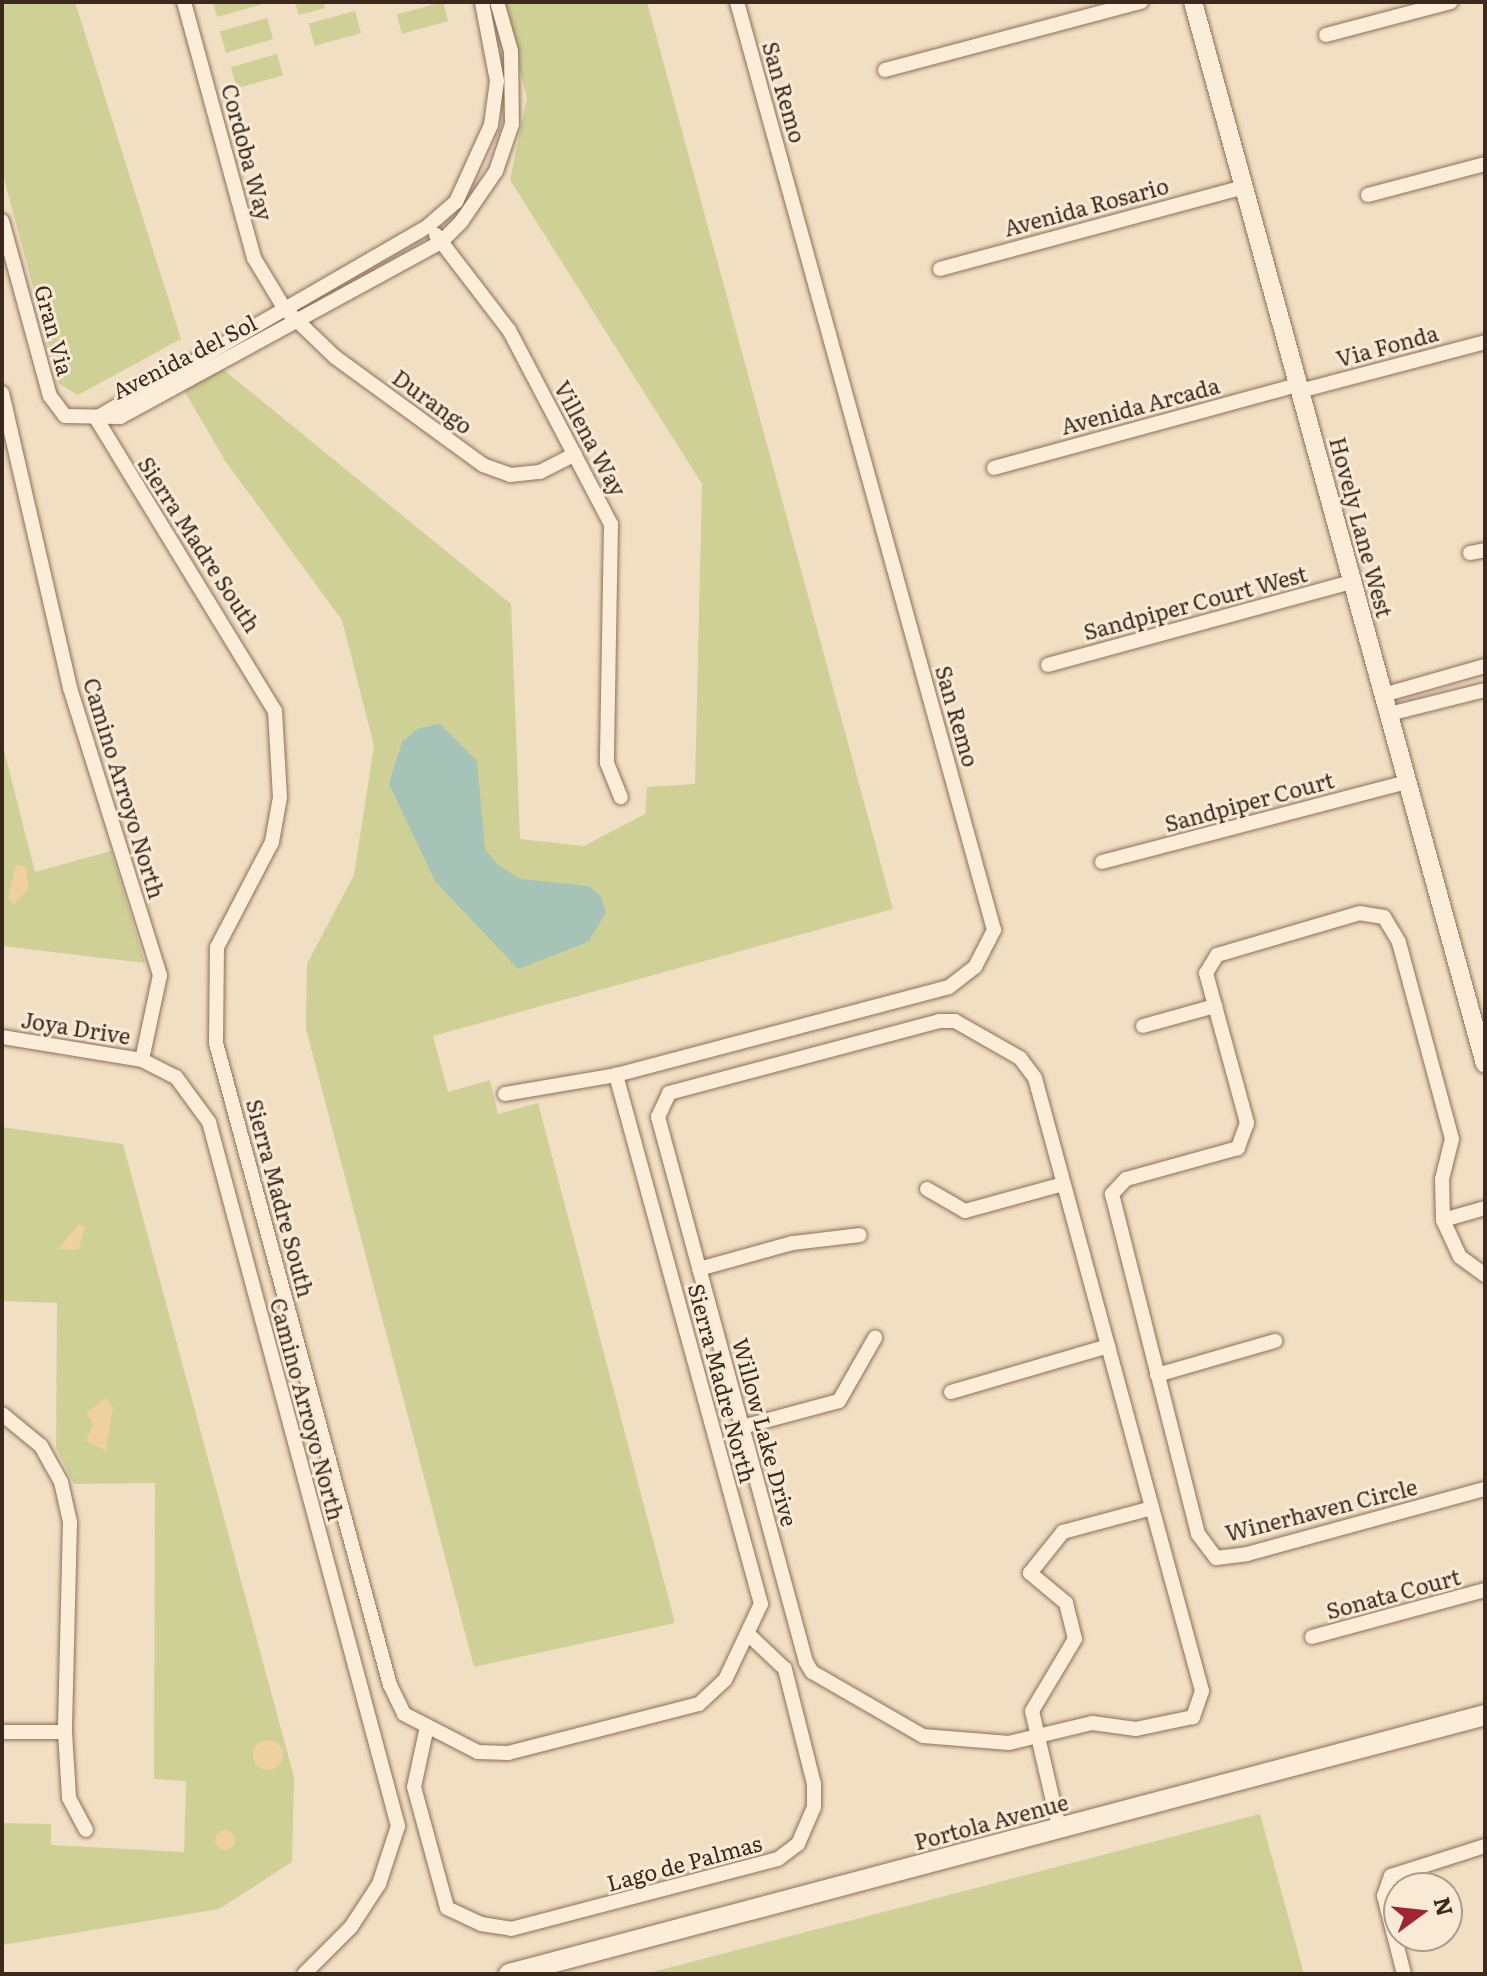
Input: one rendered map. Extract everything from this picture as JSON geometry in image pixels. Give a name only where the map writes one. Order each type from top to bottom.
[{"type":"main road","name":"Portola Avenue","points":[[509,1974],[1485,1715]]},
{"type":"street","name":"Cordoba Way","points":[[184,2],[254,258],[284,308]]},
{"type":"street","name":"Avenida del Sol","points":[[96,418],[428,226],[456,202],[491,125],[497,81],[482,2]]},
{"type":"street","name":"Avenida del Sol","points":[[96,418],[120,417],[441,242],[496,171],[512,124],[511,51],[497,2]]},
{"type":"street","name":"San Remo","points":[[505,1094],[616,1075],[949,987],[975,967],[994,930],[737,2]]},
{"type":"street","points":[[885,70],[1141,2]]},
{"type":"street","name":"Hovely Lane West","points":[[1193,2],[1485,1064]]},
{"type":"street","points":[[1326,35],[1451,2]]},
{"type":"street","points":[[1368,195],[1485,164]]},
{"type":"street","name":"Avenida Rosario","points":[[940,269],[1244,187]]},
{"type":"street","name":"Gran Via","points":[[2,221],[50,396],[65,416],[96,418]]},
{"type":"street","name":"Villena Way","points":[[428,226],[509,330],[611,524],[607,763],[621,797]]},
{"type":"street","name":"Durango","points":[[284,308],[483,465],[510,475],[540,472],[575,454]]},
{"type":"street","name":"Via Fonda","points":[[1299,388],[1485,342]]},
{"type":"street","name":"Avenida Arcada","points":[[994,468],[1299,388]]},
{"type":"street","name":"Camino Arroyo North","points":[[2,393],[70,688],[160,975],[142,1060],[176,1077],[209,1122],[398,1826],[379,1884],[335,1946],[304,1974]]},
{"type":"street","name":"Sierra Madre South","points":[[96,418],[275,711],[280,797],[272,842],[217,947],[216,1043],[390,1685],[404,1714],[426,1731],[478,1752],[508,1753],[713,1695]]},
{"type":"street","name":"Sandpiper Court West","points":[[1048,665],[1352,582]]},
{"type":"street","points":[[1383,695],[1485,666]]},
{"type":"street","points":[[1389,714],[1485,690]]},
{"type":"street","name":"Sandpiper Court","points":[[1102,862],[1407,782]]},
{"type":"street","points":[[1275,1341],[1157,1375],[1112,1194],[1126,1179],[1238,1148],[1247,1123],[1206,973],[1217,955],[1360,913],[1384,917],[1399,942],[1452,1139],[1442,1179],[1443,1220],[1460,1257],[1485,1275]]},
{"type":"street","points":[[1143,1026],[1215,1006]]},
{"type":"street","name":"Willow Lake Drive","points":[[939,1021],[955,1021],[1030,1067],[1063,1184],[1152,1508],[1201,1705],[1174,1722],[1136,1729],[1092,1723],[1009,1743],[923,1736],[812,1672],[658,1117],[669,1093],[939,1021]]},
{"type":"street","name":"Joya Drive","points":[[2,1037],[142,1060]]},
{"type":"street","name":"Sierra Madre North","points":[[616,1075],[761,1604],[748,1634],[713,1695]]},
{"type":"street","points":[[927,1189],[965,1211],[1063,1184]]},
{"type":"street","points":[[1443,1220],[1485,1208]]},
{"type":"street","points":[[699,1269],[793,1243],[860,1235]]},
{"type":"street","points":[[742,1427],[839,1401],[875,1338]]},
{"type":"street","points":[[951,1392],[1108,1346]]},
{"type":"street","name":"Winerhaven Circle","points":[[1157,1375],[1198,1534],[1216,1558],[1485,1489]]},
{"type":"street","points":[[2,1414],[41,1446],[61,1482],[70,1522],[65,1732],[69,1798],[86,1830]]},
{"type":"street","points":[[1059,1827],[1035,1737],[1032,1711],[1075,1639],[1066,1603],[1030,1573],[1063,1532],[1152,1508]]},
{"type":"street","name":"Sonata Court","points":[[1312,1637],[1485,1590]]},
{"type":"street","name":"Lago de Palmas","points":[[426,1731],[414,1787],[447,1908],[511,1929],[778,1859],[798,1844],[814,1807],[814,1784],[785,1669],[748,1634]]},
{"type":"street","points":[[2,1732],[65,1732]]},
{"type":"street","points":[[1404,1974],[1385,1885],[1398,1870],[1485,1846]]},
{"type":"green space","points":[[2,2],[75,2],[181,339],[78,395],[59,384],[2,171]]},
{"type":"green space","points":[[213,2],[263,2],[263,4],[217,17]]},
{"type":"green space","points":[[323,2],[325,8],[299,15],[295,3]]},
{"type":"green space","points":[[443,2],[448,21],[402,34],[397,14]]},
{"type":"green space","points":[[502,2],[647,2],[893,909],[433,1036],[448,1092],[490,1080],[498,1114],[538,1103],[675,1623],[474,1667],[306,1029],[307,964],[354,875],[374,746],[342,620],[226,462],[182,387],[219,366],[511,604],[520,839],[584,846],[645,814],[647,787],[695,784],[702,484],[510,180],[527,98]]},
{"type":"green space","points":[[355,11],[361,33],[315,46],[309,23]]},
{"type":"green space","points":[[267,18],[273,39],[226,53],[220,32]]},
{"type":"green space","points":[[277,54],[283,75],[237,88],[231,67]]},
{"type":"green space","points":[[2,742],[35,872],[111,851],[145,963],[2,946]]},
{"type":"green space","points":[[2,1127],[123,1144],[294,1777],[292,1862],[219,1909],[2,1945],[2,1823],[51,1824],[51,1845],[184,1852],[186,1781],[154,1779],[155,1483],[74,1484],[56,1448],[57,1303],[2,1301]]},
{"type":"green space","points":[[1260,1814],[1304,1974],[645,1974]]},
{"type":"sand","points":[[16,865],[25,866],[29,888],[14,904],[8,898]]},
{"type":"sand","points":[[79,1224],[85,1228],[78,1250],[58,1249]]},
{"type":"sand","points":[[106,1398],[113,1407],[106,1451],[86,1441],[93,1424],[86,1413]]},
{"type":"sand","points":[[268,1740],[274,1741],[282,1749],[282,1761],[274,1769],[268,1770],[262,1769],[254,1761],[253,1755],[254,1749],[262,1741]]},
{"type":"sand","points":[[225,1830],[232,1833],[235,1840],[232,1847],[225,1850],[218,1847],[215,1840],[218,1833]]},
{"type":"shaded area","points":[[440,724],[477,761],[485,849],[497,864],[520,879],[589,886],[601,897],[606,913],[588,942],[518,969],[435,881],[389,784],[402,742],[419,728]]}]
